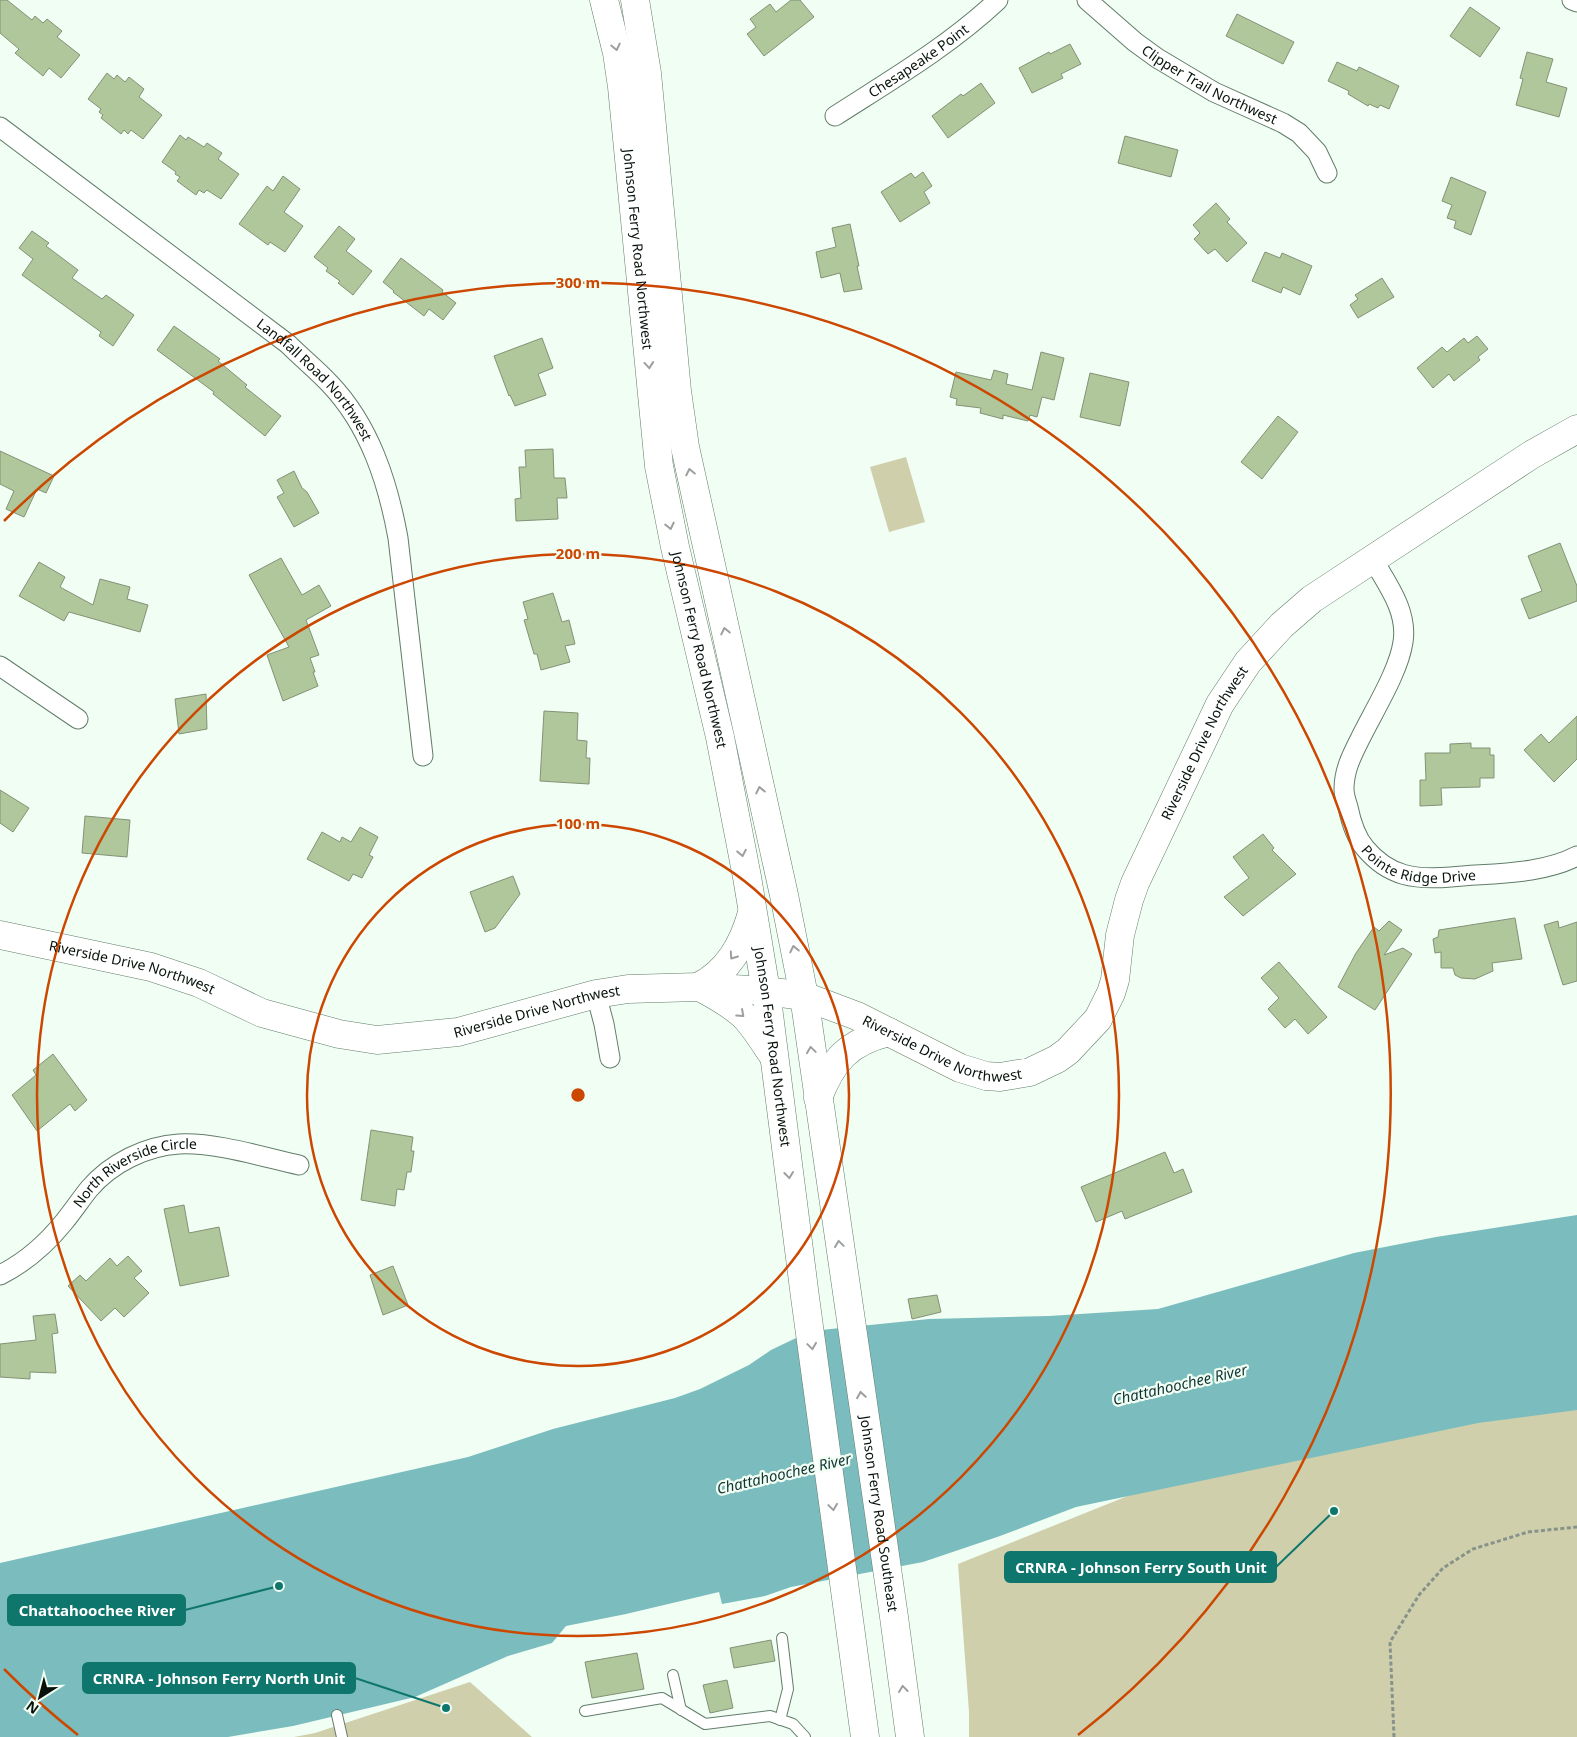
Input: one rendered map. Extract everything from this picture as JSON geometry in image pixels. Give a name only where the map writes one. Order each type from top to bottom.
[{"type":"main road","name":"Johnson Ferry Road Northwest","points":[[604,0],[617,53],[622,87],[659,466],[675,547],[720,736],[766,991],[805,1297],[865,1737]]},
{"type":"main road","name":"Johnson Ferry Road Northwest","points":[[634,0],[647,73],[677,391],[685,447],[784,894],[804,996],[846,1292]]},
{"type":"main road","name":"Riverside Drive Northwest","points":[[0,935],[150,967],[198,983],[262,1013],[339,1034],[377,1040],[458,1032],[596,994],[628,988],[699,987],[766,991],[804,996],[857,1016],[960,1068],[986,1076],[1000,1077],[1030,1072],[1044,1066],[1068,1051],[1098,1019],[1111,993],[1115,980],[1120,935],[1132,892],[1220,704],[1248,662],[1282,624],[1312,599],[1531,455],[1577,429]]},
{"type":"main road","points":[[699,987],[715,977],[731,960],[742,943],[752,912]]},
{"type":"main road","points":[[699,987],[717,996],[742,1014],[774,1057]]},
{"type":"main road","points":[[818,1098],[837,1061],[848,1050],[872,1036],[889,1032]]},
{"type":"main road","name":"Johnson Ferry Road Southeast","points":[[846,1292],[910,1737]]},
{"type":"street","name":"Chesapeake Point","points":[[835,116],[946,43],[975,21],[998,0]]},
{"type":"street","name":"Clipper Trail Northwest","points":[[1087,0],[1135,42],[1157,58],[1214,92],[1283,123],[1299,133],[1317,152],[1327,173]]},
{"type":"street","points":[[1572,0],[1577,2]]},
{"type":"street","name":"Landfall Road Northwest","points":[[0,128],[288,344],[331,385],[349,409],[381,470],[392,503],[398,538],[423,756]]},
{"type":"street","name":"Pointe Ridge Drive","points":[[1372,558],[1399,605],[1403,622],[1403,642],[1396,666],[1348,762],[1344,789],[1351,822],[1359,840],[1374,858],[1395,872],[1413,877],[1432,878],[1539,869],[1570,860],[1577,856]]},
{"type":"street","points":[[0,666],[78,719]]},
{"type":"street","points":[[596,994],[610,1058]]},
{"type":"street","name":"North Riverside Circle","points":[[0,1275],[39,1248],[64,1223],[90,1187],[109,1170],[130,1157],[159,1147],[179,1144],[206,1145],[299,1165]]},
{"type":"lane","points":[[780,1720],[788,1689],[782,1638]]},
{"type":"lane","points":[[673,1675],[681,1710]]},
{"type":"lane","points":[[585,1711],[662,1698],[705,1724],[770,1716],[793,1724],[805,1737]]},
{"type":"lane","points":[[337,1715],[342,1737]]},
{"type":"path","points":[[1394,1737],[1390,1642],[1419,1595],[1443,1568],[1473,1549],[1528,1532],[1577,1526]]},
{"type":"green space","points":[[906,457],[925,522],[889,532],[870,467]]},
{"type":"green space","points":[[1577,1388],[1577,1737],[969,1737],[969,1712],[958,1564],[1225,1457]]},
{"type":"green space","points":[[470,1682],[532,1737],[294,1737],[315,1733]]},
{"type":"water","points":[[1577,1215],[1577,1410],[1478,1423],[1076,1507],[1000,1536],[923,1562],[791,1587],[765,1596],[722,1604],[719,1592],[566,1626],[552,1643],[508,1656],[415,1697],[293,1726],[228,1737],[0,1737],[0,1563],[468,1457],[553,1429],[675,1398],[700,1389],[749,1365],[771,1350],[796,1338],[821,1330],[929,1319],[1049,1316],[1158,1309],[1354,1253],[1436,1237]]},
{"type":"building","points":[[0,0],[7,0],[32,20],[35,16],[43,23],[47,19],[62,31],[57,37],[80,55],[61,78],[49,68],[43,76],[15,53],[19,49],[0,33]]},
{"type":"building","points":[[791,0],[800,0],[814,17],[764,56],[747,34],[756,27],[750,19],[770,4],[776,12]]},
{"type":"building","points":[[1470,7],[1500,28],[1480,57],[1450,36]]},
{"type":"building","points":[[1237,14],[1294,42],[1283,64],[1226,36]]},
{"type":"building","points":[[1070,44],[1081,64],[1061,74],[1063,78],[1032,93],[1019,68],[1049,52],[1050,54]]},
{"type":"building","points":[[1527,52],[1553,59],[1546,82],[1567,88],[1559,117],[1516,105],[1523,79],[1520,78]]},
{"type":"building","points":[[1337,62],[1357,71],[1359,67],[1399,86],[1389,109],[1380,105],[1378,108],[1369,104],[1368,106],[1348,94],[1349,91],[1328,81]]},
{"type":"building","points":[[107,73],[114,79],[117,75],[125,82],[129,77],[144,89],[139,97],[162,115],[143,139],[131,130],[128,134],[124,130],[121,134],[101,118],[103,115],[99,112],[101,109],[88,99]]},
{"type":"building","points":[[981,83],[995,103],[948,138],[932,116],[961,94],[963,96]]},
{"type":"building","points":[[180,135],[186,140],[188,137],[204,147],[207,143],[222,153],[218,159],[239,174],[221,199],[207,190],[204,193],[199,190],[196,195],[177,181],[180,177],[162,162]]},
{"type":"building","points":[[1125,136],[1178,150],[1171,177],[1118,163]]},
{"type":"building","points":[[923,172],[932,186],[924,192],[930,203],[900,222],[881,192],[911,173],[915,178]]},
{"type":"building","points":[[283,176],[300,189],[284,212],[303,226],[285,252],[270,242],[268,245],[239,224],[267,186],[273,191]]},
{"type":"building","points":[[1451,177],[1486,192],[1471,235],[1454,228],[1456,221],[1447,218],[1452,205],[1442,201]]},
{"type":"building","points":[[1216,203],[1230,219],[1227,222],[1247,243],[1227,262],[1215,249],[1208,254],[1194,239],[1200,233],[1193,225]]},
{"type":"building","points":[[850,224],[862,289],[844,292],[840,273],[821,278],[816,252],[836,247],[832,228]]},
{"type":"building","points":[[339,226],[355,239],[346,251],[372,271],[353,295],[338,283],[340,281],[326,271],[328,268],[314,257]]},
{"type":"building","points":[[32,231],[49,243],[46,246],[78,270],[72,278],[102,299],[106,295],[134,315],[113,346],[99,336],[101,332],[22,275],[33,259],[19,248]]},
{"type":"building","points":[[1265,252],[1280,258],[1282,253],[1312,266],[1300,295],[1283,287],[1281,293],[1252,281]]},
{"type":"building","points":[[401,258],[443,290],[442,292],[456,303],[443,320],[429,309],[424,316],[383,282]]},
{"type":"building","points":[[1382,278],[1394,297],[1358,318],[1350,305],[1358,299],[1355,295]]},
{"type":"building","points":[[174,326],[220,359],[218,361],[247,385],[245,387],[281,416],[265,436],[213,394],[214,392],[157,350]]},
{"type":"building","points":[[1477,336],[1488,349],[1478,357],[1480,360],[1454,381],[1449,374],[1433,388],[1417,368],[1442,347],[1447,352],[1464,338],[1468,343]]},
{"type":"building","points":[[542,338],[553,368],[538,374],[546,395],[515,406],[509,396],[494,356]]},
{"type":"building","points":[[1041,352],[1064,358],[1054,400],[1042,397],[1037,417],[1030,415],[1028,421],[1003,415],[1003,419],[980,413],[981,408],[956,405],[957,399],[950,397],[956,372],[991,380],[994,370],[1008,374],[1006,384],[1032,390]]},
{"type":"building","points":[[1090,373],[1129,382],[1120,426],[1080,417]]},
{"type":"building","points":[[1278,416],[1298,432],[1262,479],[1241,462]]},
{"type":"building","points":[[553,449],[554,478],[565,478],[567,498],[557,498],[558,519],[516,521],[515,499],[521,498],[519,467],[526,467],[525,450]]},
{"type":"building","points":[[0,451],[54,476],[46,493],[37,489],[24,517],[6,509],[14,491],[0,484]]},
{"type":"building","points":[[294,471],[302,488],[307,492],[319,513],[294,527],[277,497],[284,493],[277,480]]},
{"type":"building","points":[[1560,543],[1577,586],[1577,601],[1529,619],[1521,599],[1542,591],[1528,556]]},
{"type":"building","points":[[281,558],[302,595],[319,585],[331,606],[306,620],[319,655],[310,658],[318,686],[283,701],[267,655],[289,647],[249,575]]},
{"type":"building","points":[[39,562],[65,577],[60,587],[93,605],[100,579],[130,587],[127,599],[148,605],[140,632],[69,612],[64,621],[19,596]]},
{"type":"building","points":[[553,593],[562,622],[569,620],[575,644],[565,646],[570,662],[541,670],[524,620],[528,619],[523,602]]},
{"type":"building","points":[[206,694],[207,729],[179,734],[175,699]]},
{"type":"building","points":[[544,711],[578,713],[577,740],[587,741],[586,758],[590,758],[589,784],[540,781]]},
{"type":"building","points":[[1577,716],[1577,759],[1554,782],[1524,750],[1541,734],[1549,743]]},
{"type":"building","points":[[1471,743],[1471,748],[1490,748],[1490,755],[1494,755],[1494,778],[1480,778],[1480,787],[1441,788],[1442,805],[1420,806],[1420,780],[1426,780],[1425,753],[1450,753],[1450,744]]},
{"type":"building","points":[[0,790],[29,808],[13,832],[0,823]]},
{"type":"building","points":[[85,816],[130,820],[127,857],[82,853]]},
{"type":"building","points":[[360,827],[378,837],[369,855],[373,857],[362,878],[353,874],[349,881],[307,859],[322,832],[340,842],[342,837],[351,842]]},
{"type":"building","points":[[1263,834],[1274,848],[1272,850],[1296,874],[1243,916],[1224,897],[1249,878],[1233,857]]},
{"type":"building","points":[[513,876],[520,894],[495,928],[485,932],[470,892]]},
{"type":"building","points":[[1515,918],[1522,959],[1492,963],[1493,971],[1475,979],[1461,978],[1455,975],[1453,968],[1441,968],[1441,952],[1435,953],[1433,939],[1438,937],[1439,930]]},
{"type":"building","points":[[1389,921],[1402,930],[1384,955],[1403,948],[1412,954],[1375,1010],[1338,987],[1356,953],[1374,927],[1379,931]]},
{"type":"building","points":[[1558,921],[1559,928],[1577,922],[1577,981],[1563,985],[1544,925]]},
{"type":"building","points":[[1279,962],[1327,1017],[1308,1034],[1295,1019],[1285,1028],[1268,1009],[1279,998],[1261,978]]},
{"type":"building","points":[[53,1054],[87,1100],[75,1111],[70,1104],[37,1131],[12,1095],[36,1075],[33,1070]]},
{"type":"building","points":[[371,1130],[413,1137],[411,1151],[414,1151],[411,1172],[407,1172],[404,1190],[397,1189],[395,1206],[361,1200]]},
{"type":"building","points":[[1165,1152],[1174,1173],[1183,1169],[1192,1192],[1125,1219],[1122,1211],[1096,1222],[1081,1187]]},
{"type":"building","points":[[184,1205],[189,1233],[219,1227],[229,1276],[180,1286],[164,1209]]},
{"type":"building","points":[[128,1256],[142,1271],[134,1278],[149,1293],[124,1317],[115,1308],[101,1321],[68,1286],[80,1275],[86,1281],[110,1258],[117,1266]]},
{"type":"building","points":[[393,1266],[408,1305],[383,1315],[370,1275]]},
{"type":"building","points":[[937,1295],[941,1312],[912,1319],[908,1299]]},
{"type":"building","points":[[55,1314],[58,1333],[52,1334],[56,1373],[30,1372],[30,1379],[0,1377],[0,1344],[36,1340],[33,1316]]},
{"type":"building","points":[[771,1640],[775,1661],[734,1668],[730,1648]]},
{"type":"building","points":[[637,1653],[644,1689],[592,1698],[585,1662]]},
{"type":"building","points":[[727,1680],[733,1708],[710,1713],[703,1685]]},
{"type":"place","name":"CRNRA - Johnson Ferry South Unit","points":[[1334,1511]]},
{"type":"place","name":"Chattahoochee River","points":[[279,1586]]},
{"type":"place","name":"CRNRA - Johnson Ferry North Unit","points":[[446,1708]]}]
